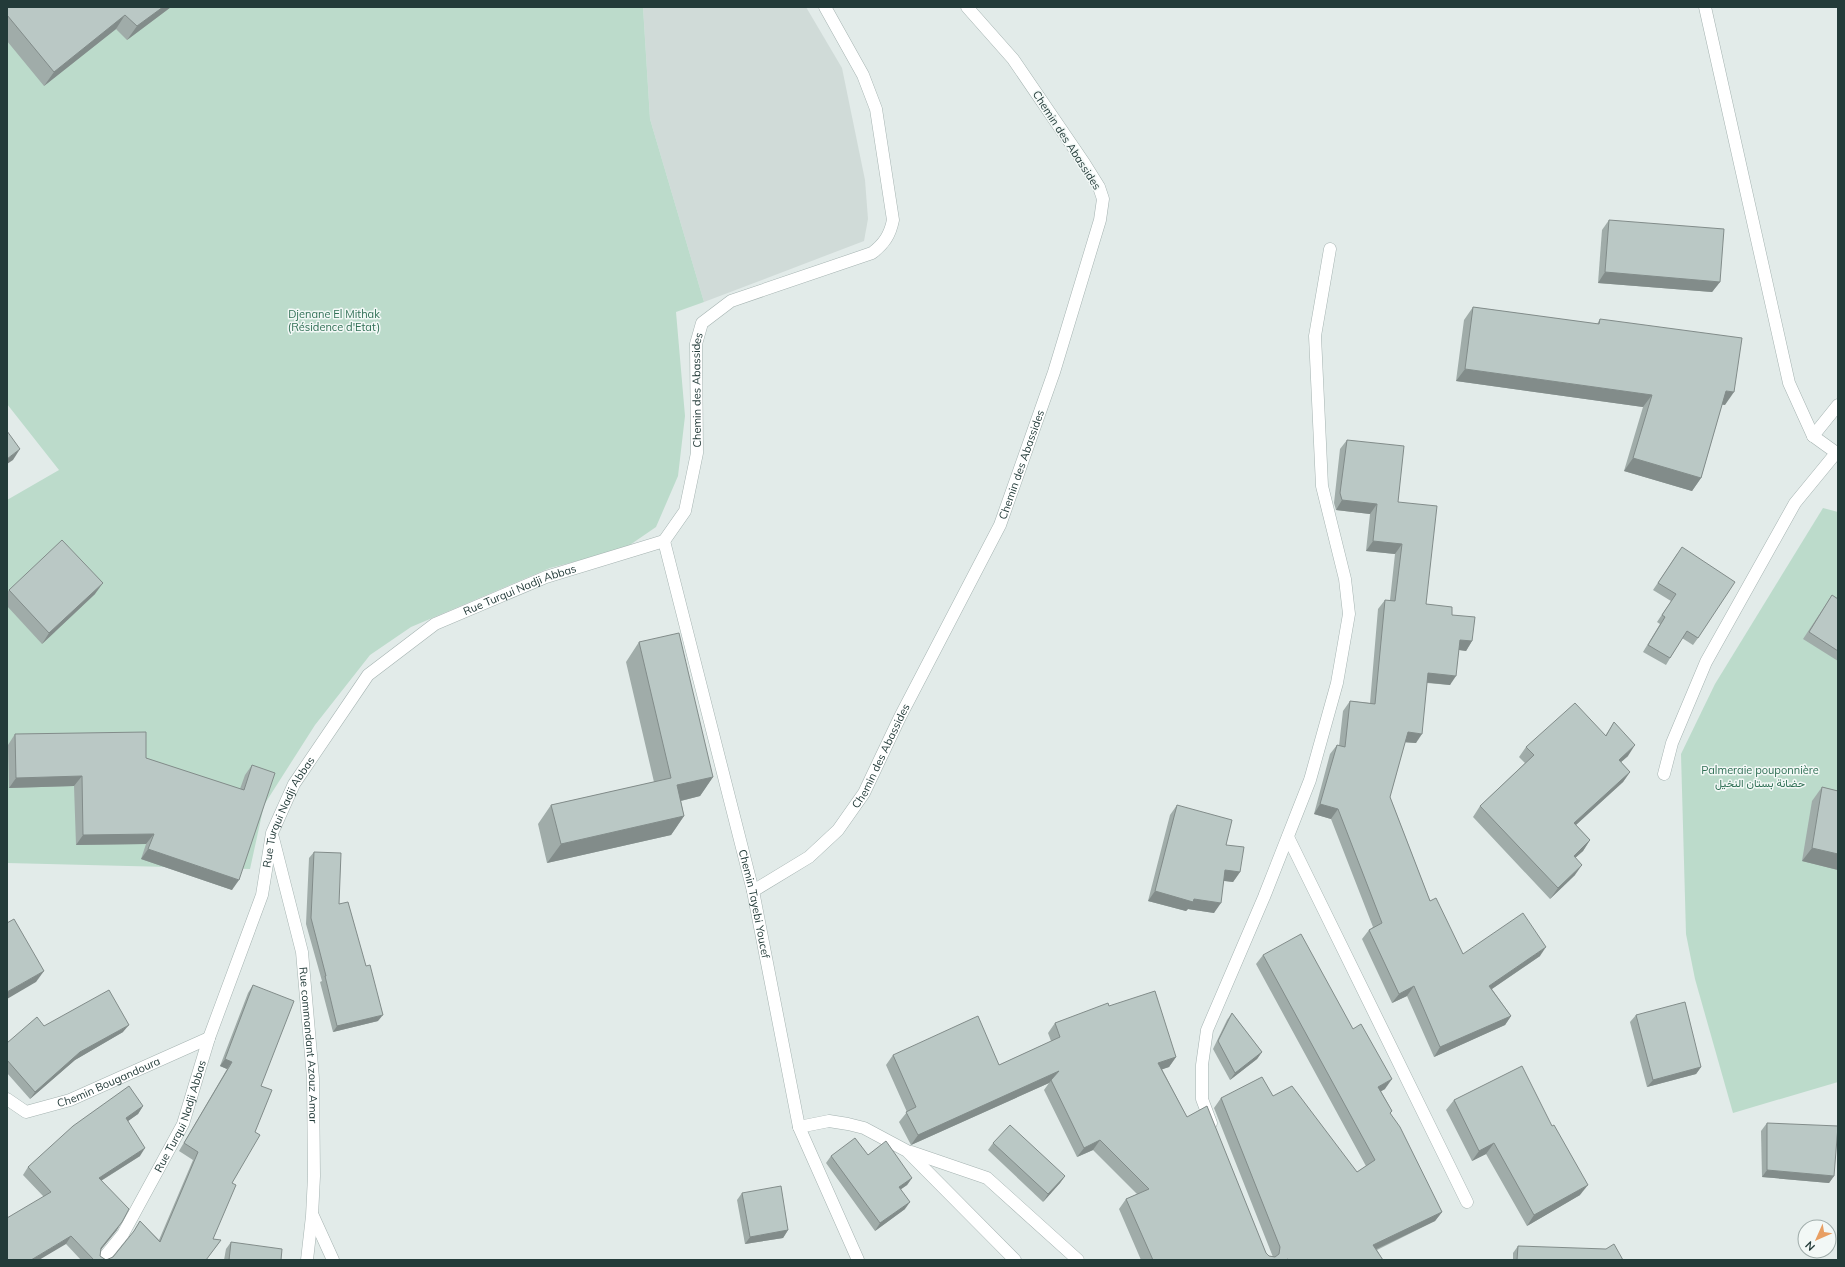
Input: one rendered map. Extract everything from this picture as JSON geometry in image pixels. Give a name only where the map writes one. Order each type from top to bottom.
[{"type":"street","name":"Chemin des Abassides","points":[[664,541],[686,511],[697,453],[696,344],[702,323],[731,301],[872,252],[886,239],[891,230],[893,220],[876,109],[863,75],[825,7]]},
{"type":"street","name":"Chemin des Abassides","points":[[753,891],[809,857],[838,830],[864,793],[900,717],[1000,525],[1054,372],[1100,220],[1103,199],[1099,187],[1013,59],[967,7]]},
{"type":"street","points":[[1664,774],[1672,743],[1706,662],[1795,503],[1837,454],[1813,436],[1788,383],[1704,7]]},
{"type":"street","points":[[1216,1136],[1202,1099],[1202,1065],[1207,1030],[1288,837],[1310,780],[1337,683],[1349,614],[1345,579],[1322,478],[1315,336],[1330,249]]},
{"type":"street","points":[[1813,436],[1838,405]]},
{"type":"street","name":"Rue Turqui Nadji Abbas","points":[[102,1260],[123,1234],[183,1124],[209,1038],[262,895],[272,833],[294,784],[368,675],[435,624],[546,577],[664,541]]},
{"type":"street","name":"Chemin Tayebi Youcef","points":[[664,541],[753,891],[799,1127],[858,1260]]},
{"type":"street","name":"Rue commandant Azouz Amar","points":[[272,833],[302,952],[313,1078],[314,1176],[312,1216],[307,1260]]},
{"type":"street","points":[[1288,837],[1467,1202]]},
{"type":"street","name":"Chemin Bougandoura","points":[[7,1099],[26,1112],[70,1100],[209,1038]]},
{"type":"street","points":[[799,1127],[829,1122],[864,1128],[908,1151],[987,1178],[1078,1260]]},
{"type":"street","points":[[908,1151],[1015,1260]]},
{"type":"street","points":[[312,1216],[333,1260]]},
{"type":"shaded area","points":[[643,7],[806,7],[842,68],[865,180],[868,219],[864,241],[704,302],[650,119]]},
{"type":"green space","name":"Djenane El Mithak (Résidence d'Etat)","points":[[7,7],[643,7],[650,119],[704,302],[676,312],[685,416],[678,476],[656,527],[624,549],[550,568],[411,627],[370,655],[315,725],[264,805],[250,869],[7,863],[7,500],[59,470],[7,404]]},
{"type":"green space","name":"Palmeraie pouponnière حضانة بستان النخيل","points":[[1823,508],[1838,512],[1838,1082],[1733,1113],[1695,979],[1686,934],[1681,754],[1715,684]]},
{"type":"building","points":[[7,7],[163,7],[137,26],[125,15],[54,72],[7,15]]},
{"type":"building","points":[[1609,220],[1724,229],[1720,282],[1605,272]]},
{"type":"building","points":[[1473,307],[1599,324],[1600,319],[1742,338],[1734,392],[1726,391],[1701,478],[1633,458],[1652,395],[1465,369]]},
{"type":"building","points":[[7,431],[20,449],[7,459]]},
{"type":"building","points":[[1347,440],[1404,446],[1398,502],[1437,506],[1426,604],[1452,607],[1452,615],[1475,617],[1472,641],[1460,640],[1456,676],[1428,673],[1422,734],[1408,732],[1390,797],[1430,901],[1436,898],[1463,954],[1523,913],[1546,947],[1489,986],[1511,1016],[1440,1047],[1414,986],[1399,994],[1369,930],[1382,923],[1338,809],[1320,804],[1337,745],[1345,747],[1350,701],[1375,704],[1385,600],[1395,601],[1402,544],[1373,541],[1377,504],[1342,500],[1340,493]]},
{"type":"building","points":[[62,540],[103,583],[49,633],[9,590]]},
{"type":"building","points":[[1682,547],[1735,582],[1698,638],[1687,631],[1670,658],[1648,645],[1665,617],[1662,615],[1676,594],[1658,583]]},
{"type":"building","points":[[1832,595],[1838,599],[1838,651],[1809,632]]},
{"type":"building","points":[[679,633],[713,777],[677,785],[684,816],[561,844],[551,805],[671,778],[639,642]]},
{"type":"building","points":[[1575,703],[1606,736],[1614,722],[1635,745],[1619,760],[1630,772],[1574,823],[1590,840],[1574,856],[1582,865],[1558,888],[1480,806],[1534,755],[1526,747]]},
{"type":"building","points":[[146,732],[146,758],[244,790],[252,765],[275,773],[239,880],[148,849],[154,834],[83,835],[82,776],[16,778],[15,734]]},
{"type":"building","points":[[1822,787],[1838,791],[1838,854],[1812,848]]},
{"type":"building","points":[[1177,805],[1232,820],[1226,845],[1244,847],[1240,872],[1225,870],[1221,903],[1194,899],[1193,902],[1155,891]]},
{"type":"building","points":[[314,852],[341,853],[339,904],[348,902],[366,966],[370,965],[383,1015],[337,1026],[311,918]]},
{"type":"building","points":[[14,919],[44,971],[7,992],[7,923]]},
{"type":"building","points":[[1301,934],[1353,1029],[1361,1024],[1392,1079],[1378,1087],[1392,1111],[1390,1113],[1400,1127],[1442,1212],[1373,1245],[1383,1260],[1153,1260],[1126,1199],[1149,1189],[1100,1140],[1084,1148],[1051,1080],[1059,1071],[918,1135],[906,1112],[916,1107],[893,1055],[978,1016],[999,1065],[1060,1037],[1055,1023],[1108,1003],[1109,1006],[1155,991],[1176,1057],[1158,1063],[1187,1117],[1207,1106],[1266,1253],[1269,1256],[1275,1257],[1279,1254],[1280,1247],[1221,1098],[1262,1077],[1273,1096],[1292,1086],[1357,1172],[1375,1160],[1263,955]]},
{"type":"building","points":[[253,985],[294,1001],[261,1086],[272,1090],[255,1132],[260,1135],[232,1183],[236,1185],[213,1239],[221,1240],[206,1260],[106,1260],[113,1257],[134,1231],[140,1221],[160,1242],[198,1152],[184,1143],[232,1062],[225,1059]]},
{"type":"building","points":[[109,990],[129,1025],[80,1052],[35,1092],[7,1060],[7,1043],[37,1017],[44,1026]]},
{"type":"building","points":[[1685,1002],[1701,1067],[1653,1080],[1636,1015]]},
{"type":"building","points":[[1232,1013],[1262,1052],[1235,1073],[1218,1041]]},
{"type":"building","points":[[1522,1066],[1552,1126],[1554,1125],[1588,1185],[1534,1215],[1494,1143],[1479,1151],[1454,1100]]},
{"type":"building","points":[[129,1086],[143,1106],[126,1118],[145,1148],[99,1178],[129,1209],[122,1222],[101,1248],[100,1256],[106,1260],[94,1260],[71,1236],[31,1260],[7,1260],[7,1218],[51,1192],[28,1167],[73,1126]]},
{"type":"building","points":[[1767,1123],[1838,1126],[1834,1176],[1767,1170]]},
{"type":"building","points":[[1010,1125],[1065,1176],[1048,1194],[993,1143]]},
{"type":"building","points":[[855,1138],[868,1155],[886,1141],[912,1178],[899,1187],[910,1202],[880,1223],[831,1156]]},
{"type":"building","points":[[781,1186],[788,1230],[750,1237],[742,1193]]},
{"type":"building","points":[[231,1242],[282,1249],[281,1260],[229,1260]]},
{"type":"building","points":[[1614,1244],[1623,1260],[1517,1260],[1518,1246],[1606,1249]]}]
